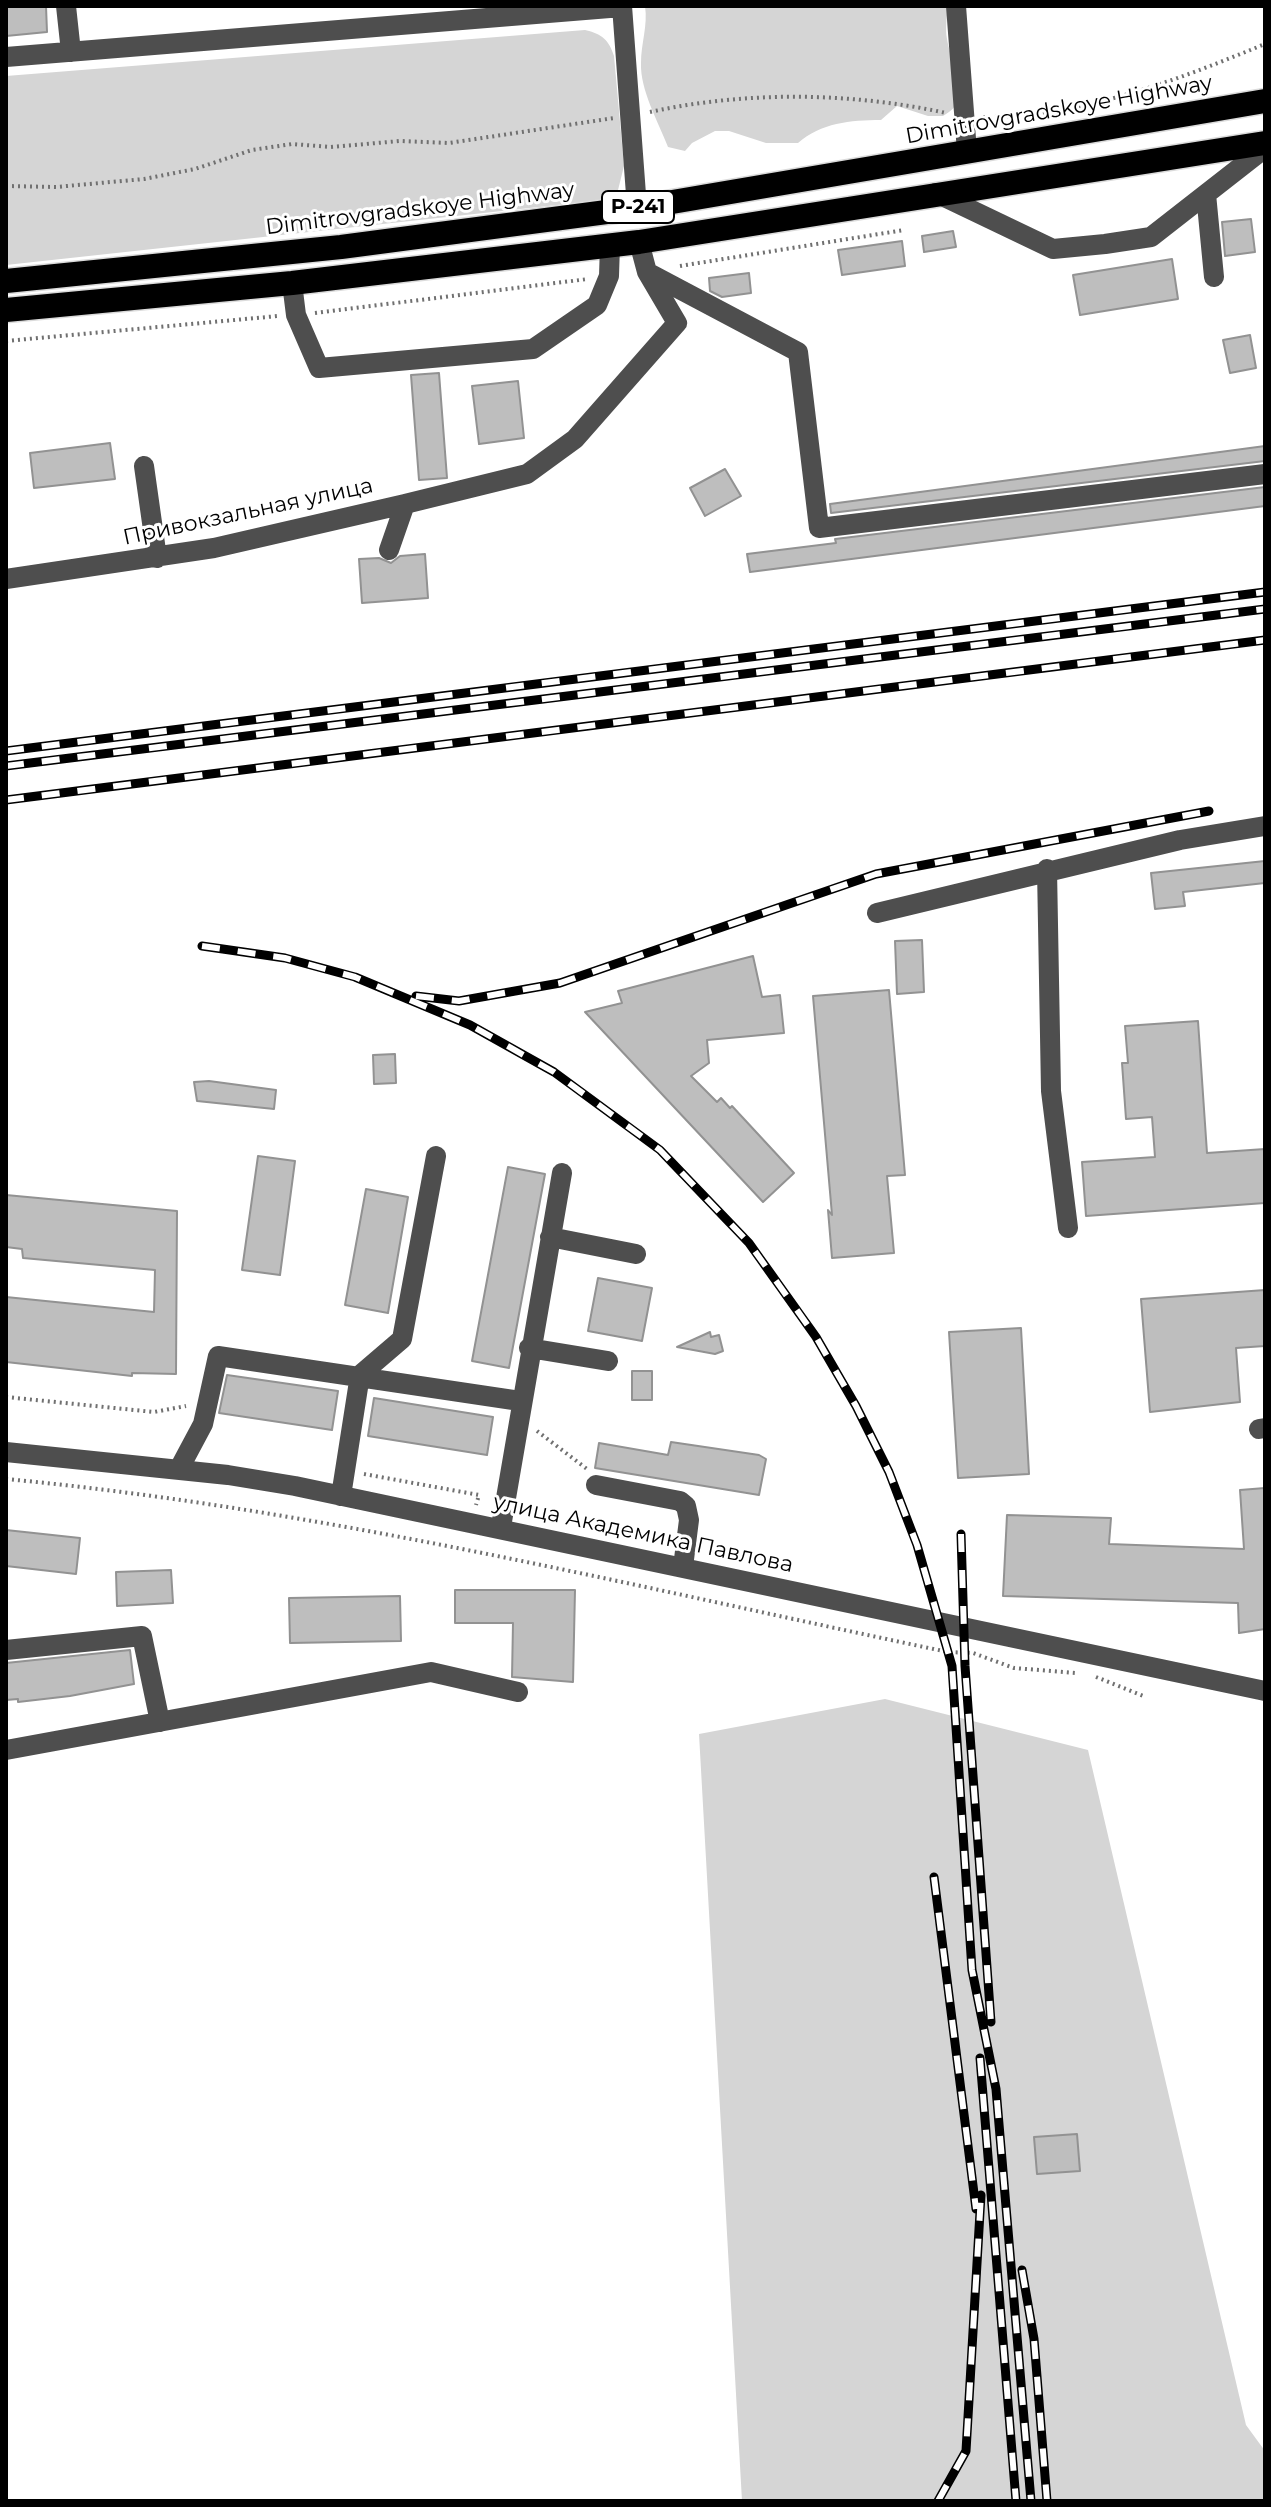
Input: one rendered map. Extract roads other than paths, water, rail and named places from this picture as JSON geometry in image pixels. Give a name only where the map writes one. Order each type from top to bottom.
[{"type":"highway","name":"Dimitrovgradskoye Highway","points":[[6,281],[341,247],[637,208],[1265,101]]},
{"type":"highway","name":"Р-241","points":[[6,310],[292,283],[639,242],[936,193],[1265,145]]},
{"type":"street","points":[[66,6],[71,52]]},
{"type":"street","points":[[956,6],[967,152]]},
{"type":"street","points":[[6,57],[622,7],[637,208]]},
{"type":"street","points":[[936,193],[1053,249],[1151,237],[1265,145]]},
{"type":"street","points":[[1206,194],[1214,277]]},
{"type":"street","points":[[639,242],[647,272],[798,352],[819,528],[1265,474]]},
{"type":"street","points":[[292,283],[296,315],[319,368],[533,349],[597,305],[609,276],[610,245]]},
{"type":"street","name":"Привокзальная улица","points":[[6,579],[157,558],[527,474],[575,439],[677,323],[647,272]]},
{"type":"street","points":[[144,466],[157,558]]},
{"type":"street","name":"Привокзальная улица","points":[[389,550],[405,504]]},
{"type":"street","points":[[877,913],[1047,869],[1180,840],[1265,826]]},
{"type":"street","points":[[1047,869],[1051,1091],[1068,1228]]},
{"type":"street","points":[[341,1496],[360,1375],[402,1339],[436,1156]]},
{"type":"street","points":[[501,1527],[529,1348],[562,1173]]},
{"type":"street","points":[[550,1237],[636,1254]]},
{"type":"street","points":[[529,1348],[608,1361]]},
{"type":"street","points":[[179,1469],[203,1424],[218,1356],[520,1401]]},
{"type":"street","name":"улица Академика Павлова","points":[[6,1452],[179,1469],[341,1496],[501,1527],[1265,1691]]},
{"type":"street","points":[[596,1485],[680,1501],[686,1506],[689,1520],[683,1567]]},
{"type":"street","points":[[6,1650],[142,1636],[160,1722]]},
{"type":"street","points":[[6,1750],[431,1672],[518,1692]]},
{"type":"railway","points":[[6,751],[1265,592]]},
{"type":"railway","points":[[6,766],[1265,609]]},
{"type":"railway","points":[[6,800],[1265,640]]},
{"type":"railway","points":[[416,996],[459,1001],[560,983],[876,874],[1209,811]]},
{"type":"railway","points":[[202,946],[285,958],[355,977],[470,1025],[554,1072],[660,1150],[749,1243],[816,1337],[856,1406],[889,1472],[917,1545],[952,1666],[972,1970],[996,2089],[1031,2501]]},
{"type":"railway","points":[[961,1534],[965,1666],[991,2022]]},
{"type":"railway","points":[[934,1877],[976,2209]]},
{"type":"railway","points":[[980,2058],[1016,2501]]},
{"type":"railway","points":[[938,2501],[966,2451],[981,2195]]},
{"type":"railway","points":[[1022,2270],[1034,2339],[1047,2501]]}]
